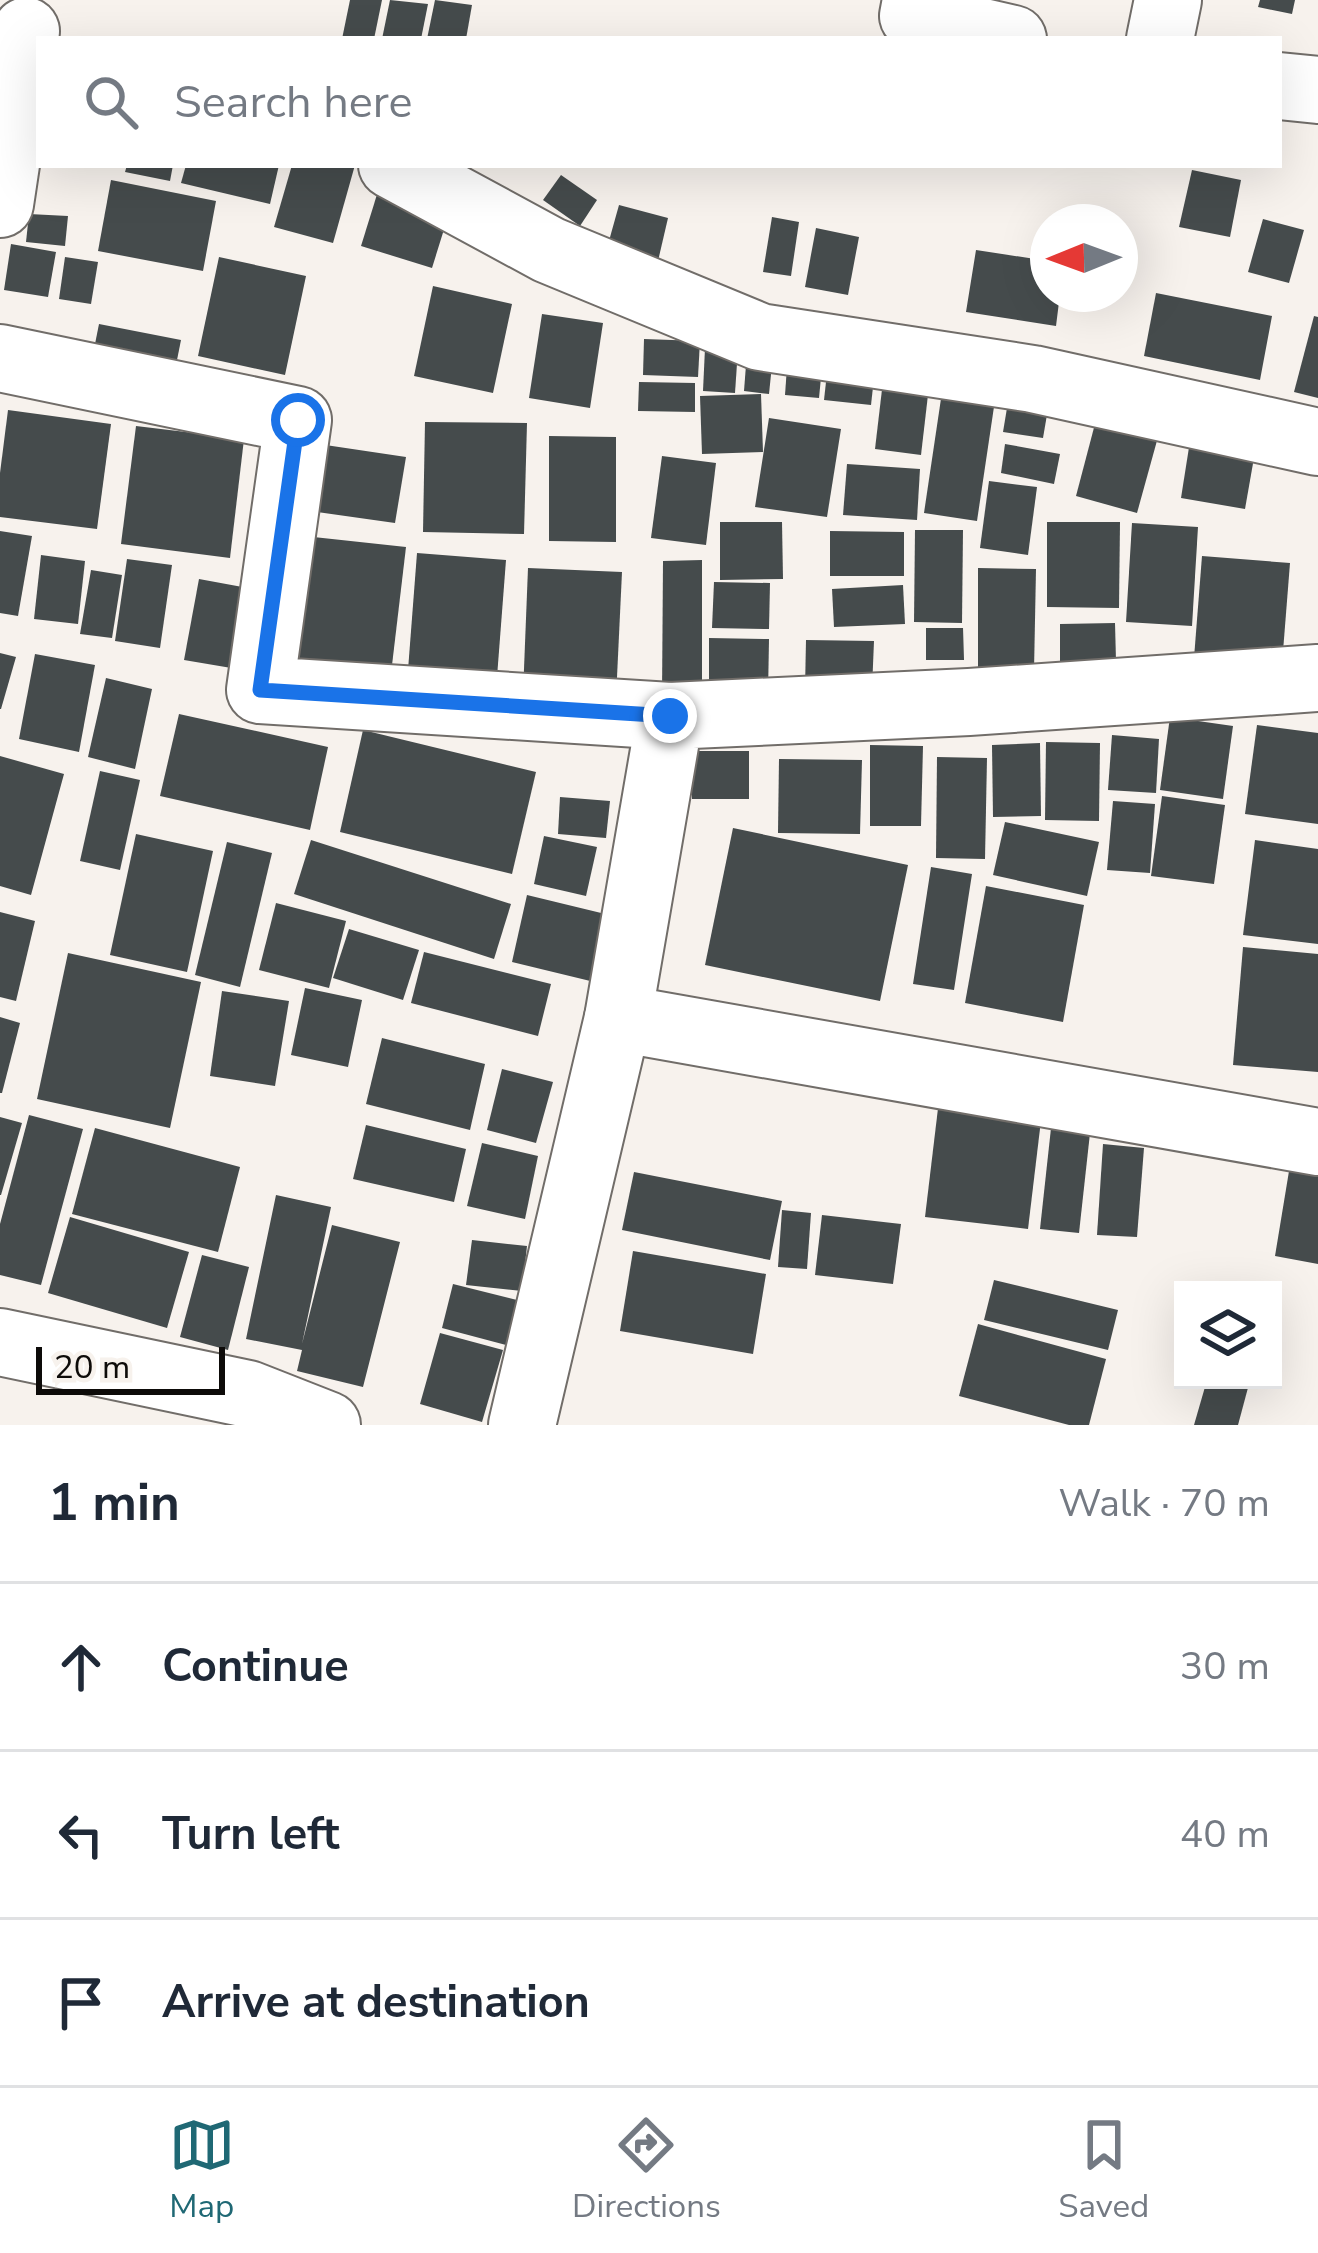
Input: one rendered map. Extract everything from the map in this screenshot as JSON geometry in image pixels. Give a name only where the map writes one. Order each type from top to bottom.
[{"type":"street","points":[[916,0],[913,16],[999,36]]},
{"type":"street","points":[[1161,36],[1168,0]]},
{"type":"street","points":[[0,205],[26,32]]},
{"type":"street","points":[[1282,86],[1318,90]]},
{"type":"street","points":[[398,168],[549,250],[760,337],[1034,379],[1318,442]]},
{"type":"street","points":[[0,358],[298,420],[260,690],[670,716],[1318,678]]},
{"type":"street","points":[[522,1425],[617,1018],[670,716]]},
{"type":"street","points":[[617,1018],[1318,1142]]},
{"type":"street","points":[[0,1342],[244,1410],[327,1425]]},
{"type":"building","points":[[350,0],[382,0],[375,36],[343,36]]},
{"type":"building","points":[[390,0],[428,4],[422,36],[383,36]]},
{"type":"building","points":[[435,0],[472,5],[467,36],[428,36]]},
{"type":"building","points":[[1260,0],[1295,0],[1292,14],[1258,7]]},
{"type":"building","points":[[126,168],[172,168],[170,181],[125,172]]},
{"type":"building","points":[[185,168],[278,168],[270,204],[181,183]]},
{"type":"building","points":[[291,168],[354,168],[333,243],[274,227]]},
{"type":"building","points":[[1192,170],[1241,180],[1230,237],[1179,227]]},
{"type":"building","points":[[561,175],[597,200],[580,226],[543,200]]},
{"type":"building","points":[[111,180],[216,201],[203,271],[98,251]]},
{"type":"building","points":[[379,188],[450,210],[432,268],[361,246]]},
{"type":"building","points":[[619,205],[668,218],[658,261],[607,248]]},
{"type":"building","points":[[29,214],[68,216],[65,246],[26,242]]},
{"type":"building","points":[[772,217],[799,222],[791,276],[763,272]]},
{"type":"building","points":[[1263,219],[1304,230],[1289,283],[1248,272]]},
{"type":"building","points":[[816,228],[859,237],[848,295],[805,287]]},
{"type":"building","points":[[11,244],[56,252],[48,297],[4,290]]},
{"type":"building","points":[[976,250],[1030,258],[1030,312],[1058,312],[1056,326],[966,312]]},
{"type":"building","points":[[65,257],[98,262],[91,304],[59,299]]},
{"type":"building","points":[[219,257],[306,276],[285,375],[198,356]]},
{"type":"building","points":[[433,286],[512,304],[493,393],[414,376]]},
{"type":"building","points":[[1156,293],[1272,316],[1260,380],[1144,356]]},
{"type":"building","points":[[542,314],[603,323],[590,408],[529,398]]},
{"type":"building","points":[[1314,316],[1318,317],[1318,398],[1294,392]]},
{"type":"building","points":[[99,324],[181,340],[174,375],[92,359]]},
{"type":"building","points":[[644,339],[700,341],[698,377],[643,375]]},
{"type":"building","points":[[705,348],[738,349],[735,393],[703,391]]},
{"type":"building","points":[[747,352],[773,355],[769,394],[744,391]]},
{"type":"building","points":[[788,353],[823,357],[819,398],[785,395]]},
{"type":"building","points":[[829,355],[876,360],[871,405],[824,400]]},
{"type":"building","points":[[885,364],[931,369],[921,455],[875,449]]},
{"type":"building","points":[[639,382],[695,383],[695,412],[638,411]]},
{"type":"building","points":[[942,392],[995,400],[977,521],[924,513]]},
{"type":"building","points":[[761,394],[763,452],[702,454],[700,396]]},
{"type":"building","points":[[1009,396],[1049,403],[1043,438],[1003,432]]},
{"type":"building","points":[[8,410],[111,424],[97,529],[0,517]]},
{"type":"building","points":[[769,418],[841,429],[827,517],[755,507]]},
{"type":"building","points":[[1096,420],[1158,437],[1137,513],[1076,496]]},
{"type":"building","points":[[425,422],[527,423],[524,534],[423,532]]},
{"type":"building","points":[[136,426],[244,439],[230,558],[121,544]]},
{"type":"building","points":[[549,436],[616,437],[616,542],[549,541]]},
{"type":"building","points":[[1190,441],[1255,452],[1245,509],[1181,498]]},
{"type":"building","points":[[312,443],[406,457],[395,523],[303,510]]},
{"type":"building","points":[[1005,444],[1060,454],[1054,484],[1001,473]]},
{"type":"building","points":[[662,456],[716,463],[706,545],[651,538]]},
{"type":"building","points":[[847,464],[920,469],[917,520],[843,515]]},
{"type":"building","points":[[989,481],[1037,487],[1028,555],[980,548]]},
{"type":"building","points":[[720,522],[782,522],[783,579],[720,580]]},
{"type":"building","points":[[1047,522],[1120,522],[1119,608],[1047,607]]},
{"type":"building","points":[[1132,523],[1198,527],[1192,626],[1126,622]]},
{"type":"building","points":[[915,530],[963,530],[962,623],[914,622]]},
{"type":"building","points":[[0,531],[32,536],[18,616],[0,613]]},
{"type":"building","points":[[830,531],[904,532],[904,576],[830,576]]},
{"type":"building","points":[[295,535],[406,547],[390,682],[280,670]]},
{"type":"building","points":[[417,553],[506,560],[496,690],[407,683]]},
{"type":"building","points":[[41,555],[85,561],[78,624],[34,619]]},
{"type":"building","points":[[1202,556],[1290,563],[1282,664],[1194,658]]},
{"type":"building","points":[[127,559],[172,565],[160,648],[115,641]]},
{"type":"building","points":[[702,560],[702,697],[662,697],[663,561]]},
{"type":"building","points":[[528,568],[622,572],[616,698],[523,694]]},
{"type":"building","points":[[978,568],[1036,569],[1034,671],[978,671]]},
{"type":"building","points":[[91,570],[122,575],[112,638],[80,634]]},
{"type":"building","points":[[199,579],[269,592],[255,672],[184,660]]},
{"type":"building","points":[[714,582],[770,583],[769,629],[712,628]]},
{"type":"building","points":[[903,585],[905,624],[834,627],[832,589]]},
{"type":"building","points":[[1115,623],[1116,661],[1060,662],[1060,624]]},
{"type":"building","points":[[926,628],[963,628],[964,660],[926,660]]},
{"type":"building","points":[[709,638],[769,639],[768,695],[709,694]]},
{"type":"building","points":[[806,640],[874,641],[872,689],[805,689]]},
{"type":"building","points":[[0,653],[16,657],[1,709],[0,709]]},
{"type":"building","points":[[35,654],[95,665],[79,752],[19,739]]},
{"type":"building","points":[[106,678],[152,689],[135,769],[88,757]]},
{"type":"building","points":[[179,714],[328,747],[310,830],[160,796]]},
{"type":"building","points":[[1170,717],[1233,726],[1223,799],[1160,790]]},
{"type":"building","points":[[1257,725],[1318,733],[1318,824],[1245,814]]},
{"type":"building","points":[[363,730],[536,772],[512,874],[340,832]]},
{"type":"building","points":[[1112,735],[1159,739],[1156,793],[1108,790]]},
{"type":"building","points":[[1046,742],[1100,743],[1099,821],[1045,820]]},
{"type":"building","points":[[1040,743],[1041,816],[993,817],[992,745]]},
{"type":"building","points":[[870,745],[923,746],[921,826],[870,826]]},
{"type":"building","points":[[692,751],[749,751],[749,799],[692,799]]},
{"type":"building","points":[[0,756],[64,774],[31,895],[0,886]]},
{"type":"building","points":[[937,757],[987,758],[985,859],[936,858]]},
{"type":"building","points":[[779,759],[862,760],[860,834],[778,833]]},
{"type":"building","points":[[100,771],[140,780],[120,870],[80,861]]},
{"type":"building","points":[[1162,796],[1225,805],[1214,884],[1151,876]]},
{"type":"building","points":[[560,797],[610,801],[606,838],[558,834]]},
{"type":"building","points":[[1113,801],[1155,804],[1150,873],[1107,870]]},
{"type":"building","points":[[1005,822],[1099,842],[1087,896],[993,875]]},
{"type":"building","points":[[733,828],[908,865],[880,1001],[705,965]]},
{"type":"building","points":[[136,834],[213,851],[187,972],[110,955]]},
{"type":"building","points":[[544,836],[597,847],[586,896],[534,884]]},
{"type":"building","points":[[311,840],[511,904],[494,959],[294,894]]},
{"type":"building","points":[[1255,840],[1318,849],[1318,944],[1243,935]]},
{"type":"building","points":[[227,842],[272,853],[240,987],[195,975]]},
{"type":"building","points":[[931,867],[972,874],[954,990],[913,984]]},
{"type":"building","points":[[986,886],[1084,905],[1063,1022],[965,1003]]},
{"type":"building","points":[[527,895],[630,920],[615,987],[512,962]]},
{"type":"building","points":[[276,903],[346,921],[329,988],[259,970]]},
{"type":"building","points":[[0,912],[35,921],[16,1001],[0,997]]},
{"type":"building","points":[[349,929],[419,950],[403,1000],[333,978]]},
{"type":"building","points":[[1243,947],[1318,954],[1318,1072],[1233,1065]]},
{"type":"building","points":[[424,952],[551,984],[538,1036],[411,1003]]},
{"type":"building","points":[[68,953],[201,982],[170,1128],[37,1099]]},
{"type":"building","points":[[305,988],[362,1000],[348,1067],[291,1055]]},
{"type":"building","points":[[222,991],[289,1001],[275,1086],[210,1076]]},
{"type":"building","points":[[0,1017],[20,1023],[2,1093],[0,1093]]},
{"type":"building","points":[[382,1038],[485,1064],[470,1130],[366,1104]]},
{"type":"building","points":[[502,1069],[553,1082],[536,1143],[487,1130]]},
{"type":"building","points":[[939,1100],[1042,1112],[1028,1229],[925,1217]]},
{"type":"building","points":[[29,1115],[83,1129],[41,1285],[0,1275],[0,1224]]},
{"type":"building","points":[[0,1117],[22,1123],[1,1195],[0,1195]]},
{"type":"building","points":[[1052,1119],[1091,1124],[1079,1233],[1040,1229]]},
{"type":"building","points":[[366,1125],[466,1149],[454,1202],[353,1179]]},
{"type":"building","points":[[95,1128],[240,1167],[218,1252],[72,1214]]},
{"type":"building","points":[[482,1143],[538,1156],[525,1219],[467,1206]]},
{"type":"building","points":[[1103,1144],[1144,1148],[1137,1237],[1097,1235]]},
{"type":"building","points":[[1291,1159],[1318,1164],[1318,1264],[1275,1256]]},
{"type":"building","points":[[634,1172],[782,1201],[770,1260],[622,1230]]},
{"type":"building","points":[[276,1195],[331,1207],[302,1344],[332,1225],[400,1242],[363,1387],[297,1371],[302,1350],[246,1339]]},
{"type":"building","points":[[782,1210],[811,1213],[807,1269],[778,1267]]},
{"type":"building","points":[[822,1215],[901,1224],[893,1284],[815,1275]]},
{"type":"building","points":[[70,1217],[189,1252],[167,1328],[48,1293]]},
{"type":"building","points":[[472,1240],[527,1246],[522,1291],[466,1285]]},
{"type":"building","points":[[633,1251],[766,1274],[753,1354],[620,1331]]},
{"type":"building","points":[[202,1255],[249,1267],[228,1350],[180,1337]]},
{"type":"building","points":[[994,1280],[1118,1310],[1108,1350],[984,1320]]},
{"type":"building","points":[[453,1284],[517,1300],[506,1345],[442,1328]]},
{"type":"building","points":[[978,1324],[1106,1359],[1089,1425],[1069,1425],[959,1396]]},
{"type":"building","points":[[440,1333],[503,1350],[482,1422],[420,1404]]},
{"type":"building","points":[[1204,1389],[1248,1389],[1238,1425],[1194,1425]]},
{"type":"route","points":[[298,420],[260,690],[670,716]]}]
